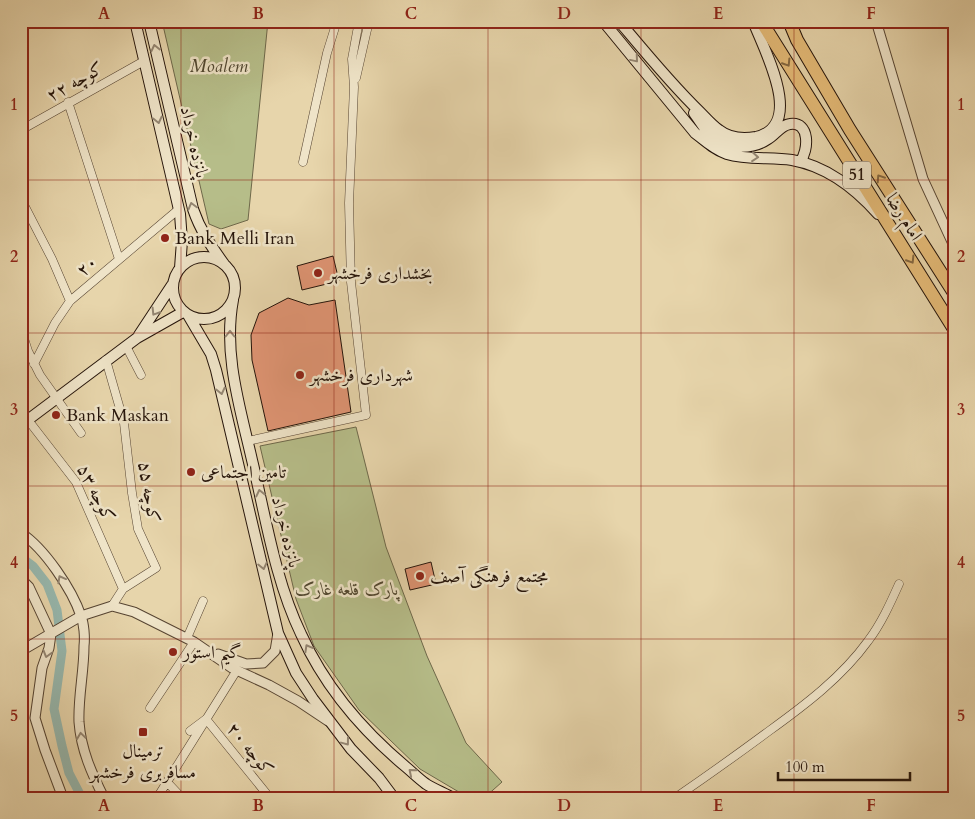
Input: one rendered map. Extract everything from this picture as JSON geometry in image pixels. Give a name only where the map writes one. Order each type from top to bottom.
[{"type":"highway","name":"امام رضا","points":[[761,21],[954,329]]},
{"type":"highway","name":"امام رضا","points":[[789,21],[850,130],[954,293]]},
{"type":"main road","name":"پانزده خرداد","points":[[135,21],[179,209],[182,240],[180,268]]},
{"type":"main road","name":"پانزده خرداد","points":[[149,21],[192,209],[208,242],[224,264]]},
{"type":"main road","points":[[604,21],[695,133],[708,143],[727,154],[800,162],[830,174],[848,186],[892,230]]},
{"type":"main road","points":[[619,21],[677,90],[713,137],[736,147],[757,144],[768,140],[783,126],[790,124],[798,125],[804,132],[807,140],[804,156],[800,162]]},
{"type":"main road","points":[[677,90],[720,132],[743,138],[756,137],[772,129],[778,120],[781,105],[780,90],[754,21]]},
{"type":"main road","points":[[137,338],[172,286],[180,268],[187,261],[206,257],[224,264],[234,280],[235,290],[228,308],[222,314],[214,318],[205,319],[196,318],[186,313],[177,304],[172,286]]},
{"type":"main road","name":"پانزده خرداد","points":[[232,300],[229,339],[234,386],[277,567],[300,634],[345,705],[395,758],[426,784],[453,798]]},
{"type":"main road","name":"پانزده خرداد","points":[[186,313],[212,354],[278,633],[296,673],[313,699],[351,749],[379,778],[394,798]]},
{"type":"main road","points":[[25,422],[137,338],[186,313]]},
{"type":"street","points":[[303,162],[327,53],[337,21]]},
{"type":"street","points":[[248,441],[366,415],[351,282],[349,203],[354,87],[352,58],[359,21]]},
{"type":"street","points":[[354,87],[370,21]]},
{"type":"street","points":[[876,21],[923,179],[954,246]]},
{"type":"street","name":"کوچه ۲۲","points":[[21,130],[144,61]]},
{"type":"street","points":[[68,102],[119,259]]},
{"type":"street","points":[[21,199],[52,259],[70,301]]},
{"type":"street","name":"۲۰","points":[[34,364],[55,323],[70,301],[179,209]]},
{"type":"street","points":[[946,230],[954,240]]},
{"type":"street","points":[[21,329],[34,364],[56,399],[81,433]]},
{"type":"street","points":[[126,346],[141,375]]},
{"type":"street","name":"کوچه ۵۵","points":[[106,360],[124,423],[138,529],[156,568],[123,589],[112,606]]},
{"type":"street","name":"کوچه ۵۳","points":[[25,422],[76,482],[123,589]]},
{"type":"street","points":[[21,533],[54,566],[77,618],[84,645],[79,723],[83,748],[93,776],[104,798]]},
{"type":"street","points":[[21,579],[29,587],[51,634],[42,668],[35,718],[63,798]]},
{"type":"street","points":[[675,798],[792,714],[850,664],[869,640],[886,613],[899,584]]},
{"type":"street","points":[[150,708],[191,640],[203,601]]},
{"type":"street","points":[[21,651],[77,618],[112,606],[134,612],[191,640],[237,670],[298,701],[334,726]]},
{"type":"street","points":[[209,651],[246,664],[263,663],[274,652],[278,633]]},
{"type":"street","points":[[157,798],[237,670]]},
{"type":"street","points":[[190,731],[206,718]]},
{"type":"street","name":"کوچه ۲۰","points":[[206,718],[270,798]]},
{"type":"street","points":[[167,782],[182,798]]},
{"type":"green space","name":"Moalem","points":[[162,21],[268,21],[248,220],[221,229],[209,224]]},
{"type":"green space","name":"پارک قلعه غارک","points":[[356,427],[386,547],[427,656],[466,743],[502,782],[484,798],[469,798],[420,769],[359,710],[314,646],[296,599],[260,446]]},
{"type":"building","name":"بخشداری فرخشهر","points":[[333,256],[339,281],[302,290],[297,266]]},
{"type":"building","name":"شهرداری فرخشهر","points":[[288,298],[309,305],[335,300],[351,412],[268,431],[252,360],[251,335],[259,313]]},
{"type":"building","name":"مجتمع فرهنگی آصف","points":[[431,562],[436,584],[410,590],[405,569]]},
{"type":"waterway","points":[[21,557],[33,566],[47,584],[57,610],[62,651],[54,709],[69,773],[82,798]]},
{"type":"place","name":"Bank Melli Iran","points":[[165,238]]},
{"type":"place","name":"بخشداری فرخشهر","points":[[318,273]]},
{"type":"place","name":"شهرداری فرخشهر","points":[[300,375]]},
{"type":"place","name":"Bank Maskan","points":[[56,415]]},
{"type":"place","name":"تامین اجتماعی","points":[[191,472]]},
{"type":"place","name":"مجتمع فرهنگی آصف","points":[[420,576]]},
{"type":"place","name":"گیم استور","points":[[173,652]]},
{"type":"place","name":"ترمینال مسافربری فرخشهر","points":[[143,732]]}]
